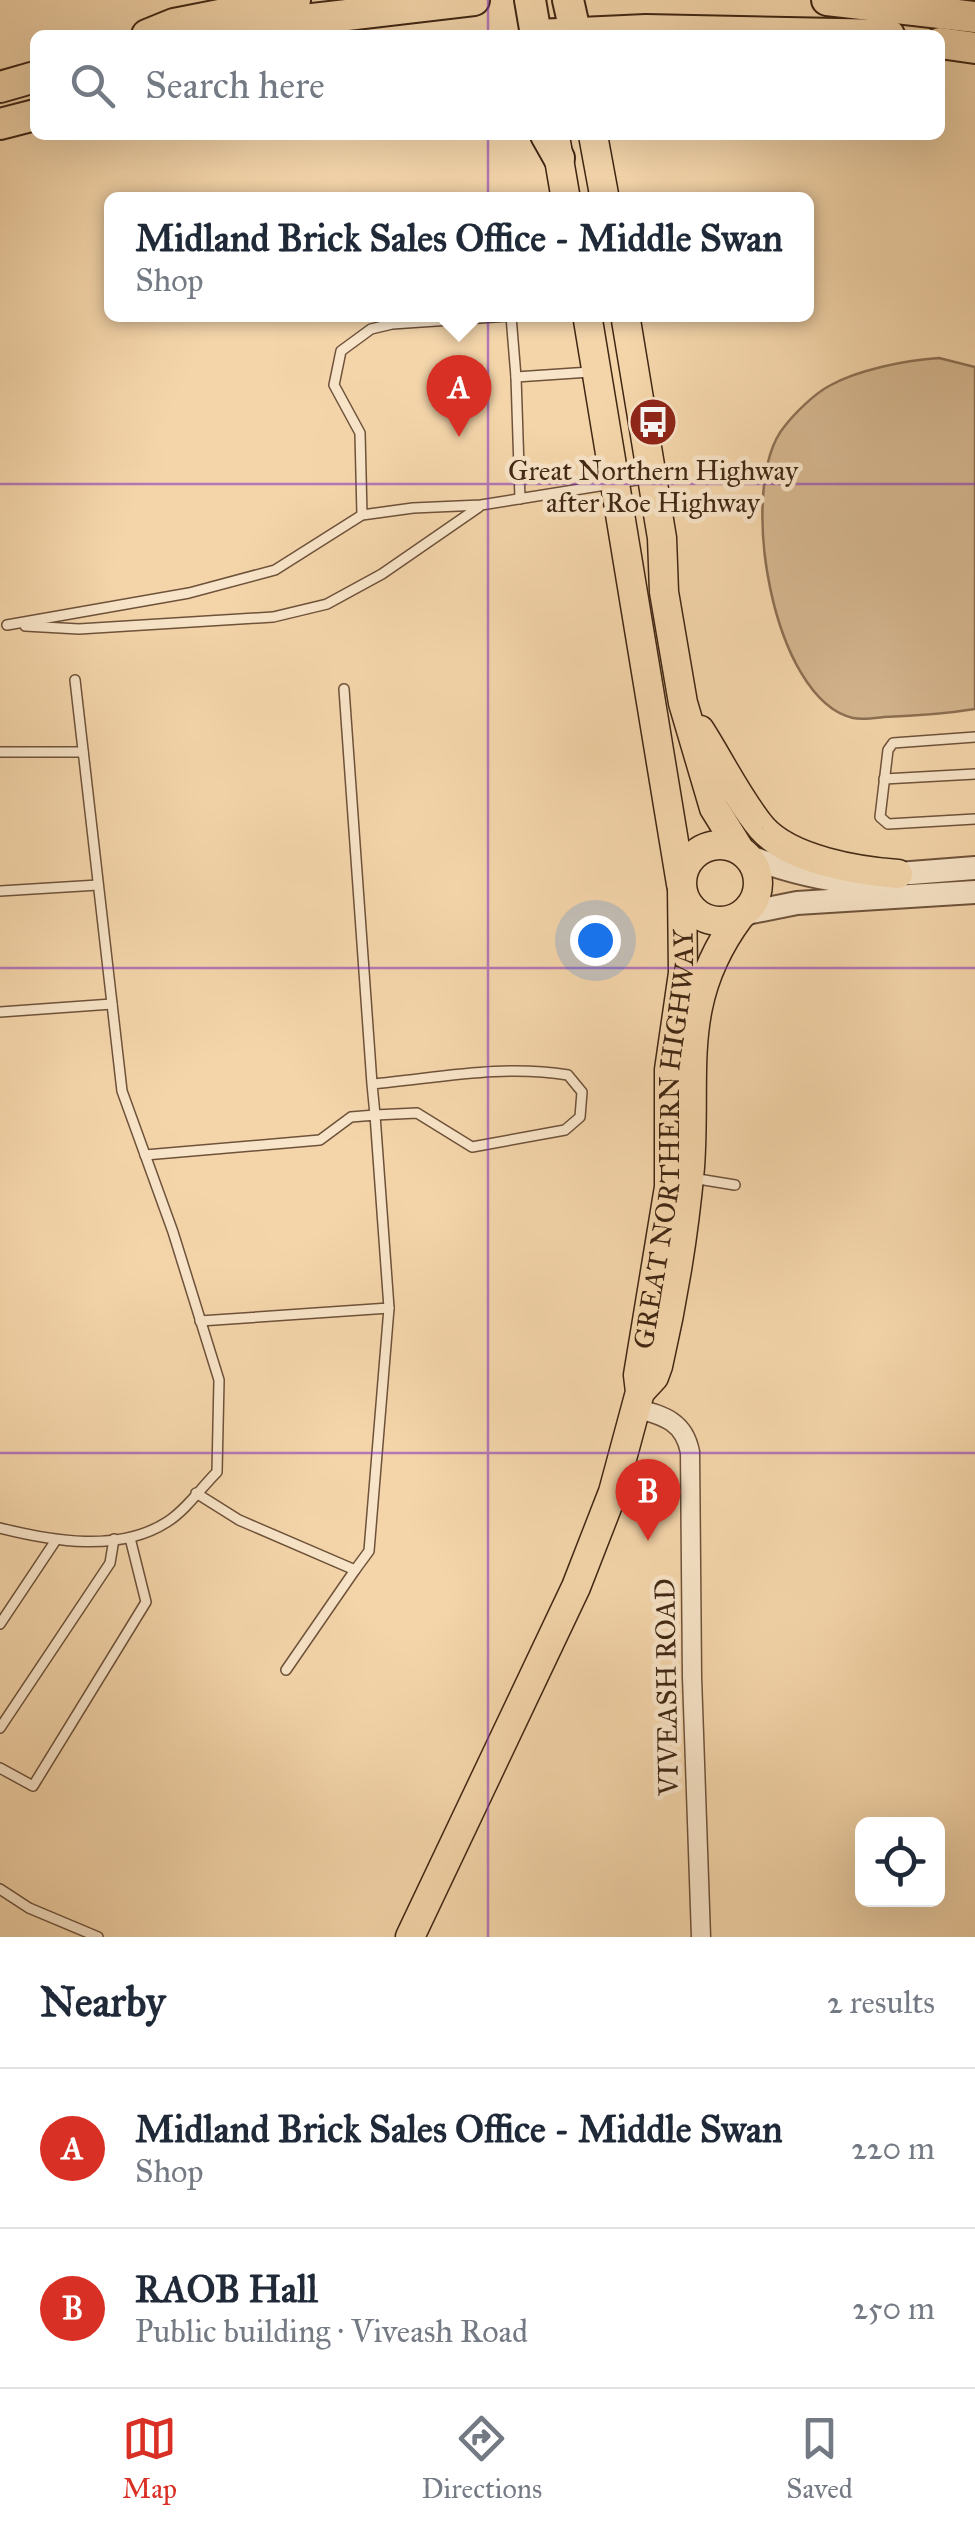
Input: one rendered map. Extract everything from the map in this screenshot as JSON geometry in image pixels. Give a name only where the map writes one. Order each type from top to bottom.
[{"type":"highway","points":[[160,30],[296,0]]},
{"type":"highway","points":[[253,30],[304,20],[474,0]]},
{"type":"highway","points":[[530,0],[536,30]]},
{"type":"highway","points":[[568,0],[574,30]]},
{"type":"highway","points":[[827,0],[975,17]]},
{"type":"highway","points":[[945,44],[975,48]]},
{"type":"highway","points":[[0,87],[30,78]]},
{"type":"highway","points":[[0,124],[30,116]]},
{"type":"main road","points":[[594,140],[604,192]]},
{"type":"main road","points":[[553,143],[564,192]]},
{"type":"main road","name":"GREAT NORTHERN HIGHWAY","points":[[589,322],[681,886],[683,972],[669,1070],[679,1176]]},
{"type":"main road","points":[[598,370],[615,356],[624,322]]},
{"type":"main road","points":[[626,322],[662,538],[664,592],[682,704],[714,808],[756,870],[754,902],[741,915],[715,921],[700,916],[687,904],[681,886],[684,868],[700,850],[724,845],[744,853]]},
{"type":"main road","points":[[682,704],[764,830],[806,856],[856,869],[898,874]]},
{"type":"main road","name":"GREAT NORTHERN HIGHWAY","points":[[410,1937],[576,1587],[613,1492],[638,1400],[638,1374],[664,1228],[679,1176],[700,992],[720,943],[741,915]]},
{"type":"street","points":[[744,853],[800,874],[848,883],[895,884],[898,874],[975,868]]},
{"type":"street","points":[[741,915],[797,903],[975,892]]},
{"type":"street","name":"VIVEASH ROAD","points":[[638,1400],[678,1425],[687,1436],[690,1452],[692,1677],[701,1937]]},
{"type":"lane","points":[[362,515],[360,433],[334,386],[341,351],[371,328],[422,322]]},
{"type":"lane","points":[[511,322],[520,499]]},
{"type":"lane","points":[[516,377],[598,370]]},
{"type":"lane","points":[[3,625],[188,593],[275,570],[362,515],[481,505],[652,478]]},
{"type":"lane","points":[[3,625],[79,628],[273,618],[327,604],[382,574],[481,505]]},
{"type":"lane","points":[[1,1529],[56,1540],[130,1538],[168,1522],[216,1472],[219,1380],[122,1091],[75,680]]},
{"type":"lane","points":[[286,1670],[369,1551],[389,1308],[344,688]]},
{"type":"lane","points":[[975,736],[893,743],[888,750],[880,817],[884,824],[975,818]]},
{"type":"lane","points":[[0,752],[83,752]]},
{"type":"lane","points":[[884,779],[975,774]]},
{"type":"lane","points":[[0,891],[98,884]]},
{"type":"lane","points":[[0,1012],[112,1004]]},
{"type":"lane","points":[[145,1155],[320,1140],[352,1116],[417,1113],[472,1148],[565,1130],[580,1116],[582,1092],[568,1076],[531,1069],[465,1072],[372,1084]]},
{"type":"lane","points":[[679,1176],[735,1185]]},
{"type":"lane","points":[[200,1320],[389,1308]]},
{"type":"lane","points":[[196,1493],[240,1520],[355,1570]]},
{"type":"lane","points":[[0,1768],[33,1786],[146,1602],[130,1538]]},
{"type":"lane","points":[[0,1624],[56,1540]]},
{"type":"lane","points":[[0,1728],[110,1564],[114,1540]]},
{"type":"lane","points":[[0,1889],[29,1908],[98,1937]]},
{"type":"shaded area","points":[[939,358],[975,367],[975,709],[853,718],[825,703],[801,673],[783,634],[770,588],[763,540],[763,495],[770,456],[788,422],[829,386],[882,367]]},
{"type":"place","name":"Great Northern Highway after Roe Highway","points":[[653,422]]},
{"type":"place","name":"Midland Brick Sales Office - Middle Swan","points":[[459,437]]},
{"type":"place","name":"RAOB Hall","points":[[648,1541]]}]
